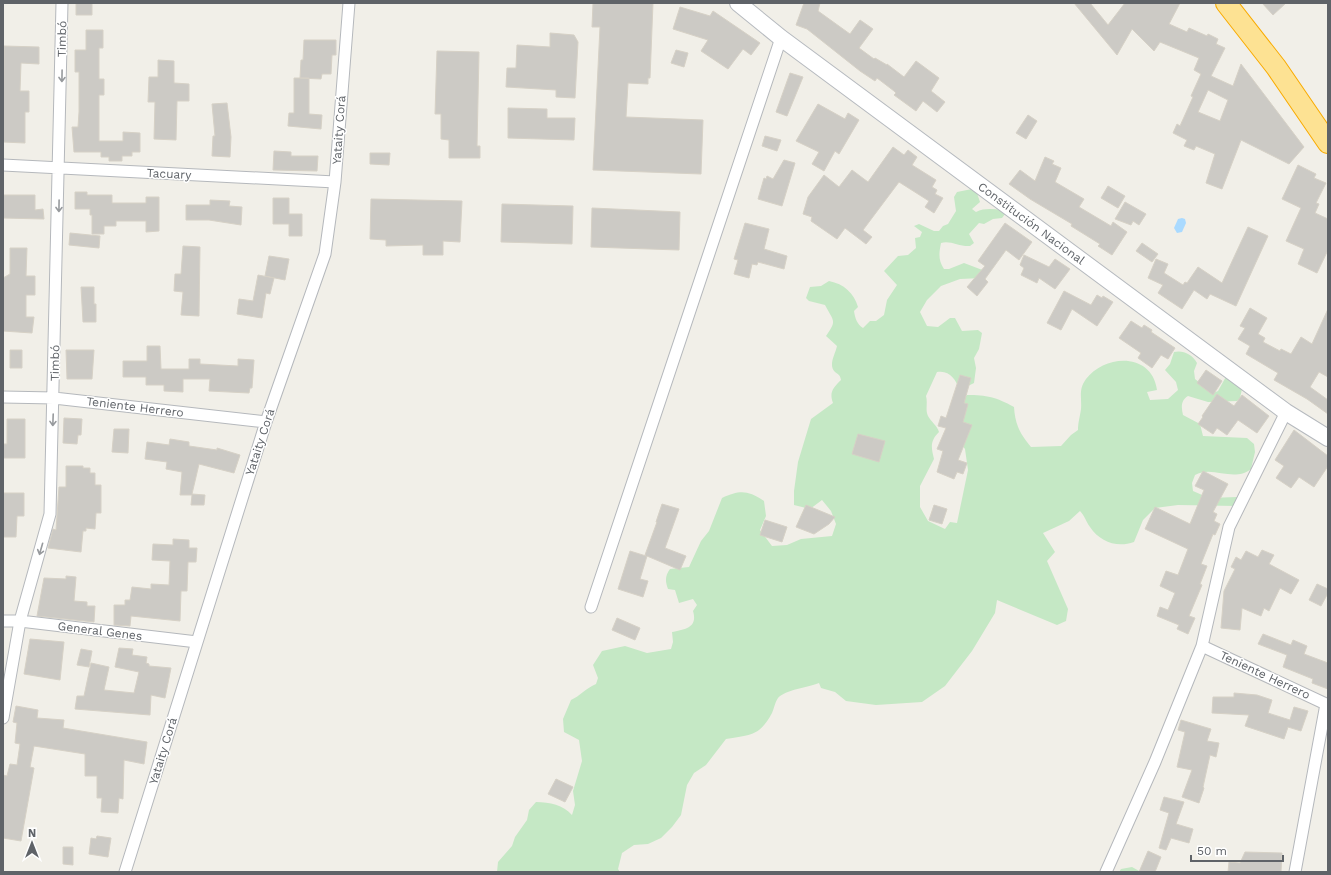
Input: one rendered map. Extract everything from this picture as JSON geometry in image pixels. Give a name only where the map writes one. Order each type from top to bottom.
[{"type":"highway","points":[[1226,3],[1276,67],[1328,142]]},
{"type":"street","name":"Timbó","points":[[3,718],[20,621],[50,514],[54,398],[62,3]]},
{"type":"street","name":"Yataity Corá","points":[[125,872],[266,422],[326,254],[335,182],[349,3]]},
{"type":"street","name":"Constitución Nacional","points":[[738,3],[781,38],[1286,412],[1328,438]]},
{"type":"street","points":[[591,607],[781,38]]},
{"type":"street","name":"Tacuary","points":[[3,165],[335,182]]},
{"type":"street","name":"Teniente Herrero","points":[[3,397],[54,398],[266,422]]},
{"type":"street","points":[[1106,872],[1158,754],[1202,646],[1229,527],[1286,412]]},
{"type":"street","name":"General Genes","points":[[3,621],[20,621],[197,642]]},
{"type":"street","name":"Teniente Herrero","points":[[1202,646],[1327,704]]},
{"type":"street","points":[[1295,872],[1327,704]]},
{"type":"green space","points":[[972,189],[977,193],[980,202],[972,209],[976,212],[985,209],[1002,210],[1005,214],[1002,218],[993,219],[984,224],[979,223],[969,234],[974,243],[970,246],[963,246],[948,242],[941,243],[940,256],[944,269],[949,269],[964,263],[985,271],[982,278],[960,279],[941,286],[927,300],[920,312],[927,326],[938,327],[950,318],[955,318],[962,331],[978,330],[982,333],[979,349],[974,358],[976,368],[974,383],[960,390],[952,376],[945,372],[937,372],[926,396],[927,414],[939,432],[934,438],[932,444],[934,459],[920,486],[920,507],[928,521],[945,529],[950,522],[957,523],[968,470],[965,449],[956,437],[957,407],[967,395],[991,397],[1014,407],[1019,428],[1031,447],[1061,446],[1078,430],[1082,387],[1086,379],[1094,371],[1115,361],[1137,363],[1146,369],[1153,378],[1157,390],[1147,392],[1150,400],[1168,399],[1178,390],[1176,382],[1165,370],[1170,364],[1174,352],[1187,353],[1193,357],[1197,363],[1194,371],[1195,379],[1213,393],[1218,391],[1227,375],[1242,389],[1240,398],[1237,401],[1208,402],[1188,396],[1184,400],[1182,407],[1183,415],[1200,424],[1203,436],[1247,438],[1254,444],[1255,452],[1251,469],[1244,473],[1237,474],[1202,472],[1195,475],[1192,483],[1193,491],[1209,498],[1237,497],[1236,506],[1178,505],[1155,508],[1143,520],[1134,542],[1128,544],[1115,544],[1099,537],[1090,527],[1080,511],[1069,521],[1043,533],[1055,552],[1047,561],[1068,609],[1066,621],[1057,625],[997,600],[995,613],[972,651],[945,686],[922,702],[876,705],[846,701],[835,692],[821,688],[819,683],[781,695],[777,700],[768,721],[763,726],[754,733],[726,739],[706,765],[694,773],[687,785],[681,815],[661,838],[648,844],[634,845],[622,853],[618,869],[620,872],[497,872],[498,862],[512,846],[515,837],[527,820],[529,810],[536,802],[556,805],[565,809],[572,815],[575,805],[573,791],[582,761],[579,740],[564,732],[563,719],[571,700],[596,684],[598,678],[593,665],[602,651],[625,646],[647,653],[671,649],[673,642],[672,632],[686,629],[694,621],[693,611],[697,605],[693,599],[679,603],[675,590],[668,589],[666,576],[670,569],[689,567],[701,541],[709,531],[722,498],[743,492],[764,501],[766,516],[760,530],[772,546],[787,545],[801,539],[832,536],[836,524],[831,511],[822,500],[810,509],[794,505],[794,491],[798,462],[811,419],[833,403],[831,396],[832,390],[841,380],[840,376],[835,372],[832,366],[837,346],[826,336],[833,324],[832,318],[825,305],[809,301],[806,298],[810,287],[821,286],[829,281],[839,284],[848,290],[854,297],[858,307],[854,311],[855,316],[858,323],[863,328],[870,321],[876,321],[884,315],[887,300],[897,285],[884,271],[898,256],[908,255],[916,248],[915,238],[920,237],[922,232],[914,226],[919,224],[934,231],[939,231],[943,226],[948,224],[956,211],[954,197],[957,192]]},
{"type":"green space","points":[[1132,867],[1141,872],[1119,872],[1121,869]]},
{"type":"water","points":[[1178,219],[1185,219],[1186,223],[1182,232],[1177,233],[1174,228]]},
{"type":"building","points":[[76,3],[92,3],[92,15],[76,15]]},
{"type":"building","points":[[593,3],[653,3],[650,78],[648,78],[648,84],[628,83],[626,117],[703,120],[701,174],[593,170],[600,27],[592,27]]},
{"type":"building","points":[[804,3],[820,3],[818,11],[850,34],[860,20],[873,29],[859,48],[874,59],[875,58],[887,64],[904,77],[916,61],[939,78],[931,91],[945,102],[937,112],[923,101],[916,111],[894,95],[896,93],[877,78],[875,81],[807,29],[796,25]]},
{"type":"building","points":[[1074,3],[1090,3],[1108,25],[1125,3],[1180,3],[1169,24],[1187,32],[1189,28],[1207,36],[1208,34],[1218,39],[1216,44],[1225,48],[1211,76],[1233,86],[1241,64],[1304,147],[1289,164],[1241,140],[1222,189],[1206,183],[1215,154],[1196,146],[1194,150],[1184,146],[1187,140],[1173,133],[1177,124],[1180,126],[1201,74],[1194,70],[1199,58],[1160,42],[1154,51],[1132,29],[1117,55]],"holes":[[[1208,90],[1228,100],[1220,121],[1198,112]]]},
{"type":"building","points":[[1262,3],[1286,3],[1273,15]]},
{"type":"building","points":[[680,7],[710,16],[713,11],[760,43],[751,55],[743,49],[728,69],[701,51],[708,40],[673,29]]},
{"type":"building","points":[[86,30],[103,30],[103,48],[99,48],[99,79],[104,79],[104,95],[99,95],[99,141],[123,141],[123,132],[140,133],[140,152],[132,152],[132,156],[122,156],[122,161],[109,161],[109,157],[101,157],[101,152],[74,152],[72,127],[78,127],[79,112],[79,72],[75,72],[75,50],[86,50]]},
{"type":"building","points":[[550,33],[574,35],[578,42],[575,98],[556,97],[556,90],[506,87],[507,68],[516,68],[517,45],[550,47]]},
{"type":"building","points":[[304,40],[336,40],[336,55],[332,55],[331,74],[322,74],[321,79],[300,78]]},
{"type":"building","points":[[4,46],[39,47],[39,64],[21,63],[20,91],[29,91],[29,112],[25,112],[25,143],[3,142]]},
{"type":"building","points":[[676,50],[688,53],[684,67],[671,63]]},
{"type":"building","points":[[437,51],[479,52],[477,146],[480,146],[480,158],[449,158],[449,140],[441,139],[441,114],[435,114]]},
{"type":"building","points":[[158,60],[174,61],[174,83],[189,84],[189,101],[177,101],[176,140],[154,139],[155,102],[148,102],[149,77],[158,77]]},
{"type":"building","points":[[790,73],[803,77],[787,116],[776,112]]},
{"type":"building","points":[[294,78],[309,78],[309,114],[322,115],[321,129],[288,126],[289,113],[294,113]]},
{"type":"building","points":[[227,103],[231,137],[230,157],[212,156],[213,136],[215,136],[212,104]]},
{"type":"building","points":[[818,104],[845,119],[848,113],[859,120],[839,154],[835,151],[824,171],[812,164],[819,152],[796,141]]},
{"type":"building","points":[[508,108],[547,109],[547,118],[575,118],[574,140],[508,138]]},
{"type":"building","points":[[1028,115],[1037,121],[1026,139],[1016,133]]},
{"type":"building","points":[[765,136],[781,140],[777,151],[762,146]]},
{"type":"building","points":[[893,147],[904,155],[908,150],[917,157],[912,165],[936,180],[932,187],[937,190],[935,194],[943,198],[934,213],[925,207],[929,201],[899,182],[863,230],[872,237],[866,244],[845,228],[837,239],[811,221],[812,217],[803,214],[808,197],[824,175],[839,187],[852,170],[868,182]]},
{"type":"building","points":[[274,151],[291,152],[291,156],[318,156],[317,171],[273,170]]},
{"type":"building","points":[[370,153],[390,153],[389,165],[370,164]]},
{"type":"building","points":[[1045,157],[1054,161],[1052,164],[1061,168],[1055,182],[1084,199],[1079,207],[1111,226],[1113,222],[1127,232],[1112,255],[1098,246],[1100,244],[1071,226],[1072,224],[1030,199],[1009,184],[1020,170],[1035,181]]},
{"type":"building","points":[[784,160],[795,163],[782,206],[758,199],[764,178],[766,179],[767,176],[773,179]]},
{"type":"building","points":[[1298,165],[1316,174],[1314,178],[1326,183],[1316,203],[1319,204],[1315,213],[1328,219],[1328,250],[1317,273],[1298,264],[1304,249],[1286,241],[1301,208],[1282,199]]},
{"type":"building","points":[[1108,186],[1125,196],[1118,208],[1101,198]]},
{"type":"building","points":[[75,192],[87,192],[87,195],[112,195],[112,203],[146,203],[146,197],[159,197],[159,231],[146,232],[146,221],[116,221],[116,226],[104,226],[104,234],[92,234],[92,215],[90,215],[90,209],[75,209]]},
{"type":"building","points":[[3,195],[35,195],[35,210],[43,209],[44,219],[3,218]]},
{"type":"building","points":[[273,198],[289,198],[289,214],[302,214],[302,236],[289,236],[289,224],[273,224]]},
{"type":"building","points":[[371,199],[462,201],[460,242],[443,241],[443,255],[423,255],[423,245],[386,246],[386,240],[370,239]]},
{"type":"building","points":[[210,200],[230,201],[229,206],[242,207],[241,225],[209,220],[186,220],[186,205],[210,205]]},
{"type":"building","points":[[1125,202],[1146,214],[1139,225],[1133,221],[1131,225],[1115,219]]},
{"type":"building","points":[[502,204],[573,206],[572,244],[501,242]]},
{"type":"building","points":[[592,208],[680,212],[679,250],[591,247]]},
{"type":"building","points":[[745,223],[769,229],[764,249],[787,256],[784,269],[758,262],[757,265],[752,264],[749,278],[734,274],[738,260],[734,259]]},
{"type":"building","points":[[1005,223],[1032,242],[1019,260],[1006,250],[985,279],[988,282],[977,296],[967,287],[985,266],[978,261]]},
{"type":"building","points":[[1248,227],[1268,236],[1236,306],[1210,294],[1207,299],[1194,290],[1182,309],[1158,293],[1163,285],[1148,278],[1156,259],[1168,264],[1164,273],[1183,285],[1185,282],[1187,283],[1198,267],[1222,283]]},
{"type":"building","points":[[70,233],[100,236],[99,248],[69,245]]},
{"type":"building","points":[[1142,243],[1158,254],[1152,262],[1136,251]]},
{"type":"building","points":[[183,246],[200,247],[199,316],[181,315],[183,292],[174,291],[175,274],[181,274]]},
{"type":"building","points":[[10,248],[27,248],[26,276],[35,276],[35,295],[26,295],[26,317],[34,317],[32,333],[3,331],[3,278],[10,274]]},
{"type":"building","points":[[1024,255],[1049,267],[1055,259],[1070,269],[1055,289],[1039,278],[1037,283],[1021,275],[1024,268],[1020,265]]},
{"type":"building","points":[[269,256],[289,259],[285,280],[265,276]]},
{"type":"building","points":[[258,275],[274,278],[270,294],[266,293],[262,318],[237,314],[239,299],[253,301]]},
{"type":"building","points":[[81,287],[94,287],[96,322],[83,322]]},
{"type":"building","points":[[1064,291],[1091,305],[1097,295],[1102,298],[1103,296],[1113,302],[1097,326],[1072,309],[1061,330],[1047,323]]},
{"type":"building","points":[[1250,308],[1267,318],[1258,334],[1265,338],[1263,342],[1280,351],[1281,349],[1291,354],[1301,337],[1312,344],[1328,309],[1328,377],[1319,372],[1310,387],[1328,400],[1328,414],[1307,399],[1274,380],[1278,373],[1246,354],[1250,346],[1238,339],[1245,328],[1240,326]]},
{"type":"building","points":[[1131,321],[1142,328],[1144,325],[1152,330],[1151,332],[1175,348],[1168,359],[1161,355],[1152,368],[1138,358],[1141,353],[1119,338]]},
{"type":"building","points":[[147,346],[160,346],[161,369],[189,369],[189,359],[200,359],[200,364],[238,366],[238,359],[254,360],[252,388],[250,388],[249,393],[209,391],[210,379],[183,379],[183,392],[164,391],[164,385],[146,385],[146,377],[123,377],[123,361],[147,361]]},
{"type":"building","points":[[10,350],[22,350],[22,368],[10,368]]},
{"type":"building","points":[[66,350],[94,350],[92,379],[67,379]]},
{"type":"building","points":[[1206,370],[1222,381],[1213,395],[1197,383]]},
{"type":"building","points":[[960,375],[971,378],[964,403],[968,404],[963,422],[972,425],[958,460],[967,463],[963,474],[957,472],[954,479],[937,472],[943,451],[937,449],[946,428],[938,426],[941,416],[946,418]]},
{"type":"building","points":[[1217,394],[1234,406],[1242,395],[1269,416],[1257,433],[1238,420],[1227,435],[1217,428],[1213,434],[1198,424]]},
{"type":"building","points":[[64,418],[82,419],[81,435],[78,435],[77,444],[63,443]]},
{"type":"building","points":[[7,419],[25,419],[25,458],[3,458],[3,444],[7,444]]},
{"type":"building","points":[[114,429],[129,429],[128,453],[112,452]]},
{"type":"building","points":[[1294,430],[1328,456],[1328,466],[1314,487],[1299,477],[1291,488],[1276,478],[1284,466],[1275,460]]},
{"type":"building","points":[[858,434],[885,441],[879,462],[852,454]]},
{"type":"building","points":[[170,439],[189,442],[189,446],[217,450],[217,448],[240,455],[234,473],[199,464],[192,494],[205,495],[204,505],[191,505],[192,495],[180,495],[182,472],[166,469],[167,462],[145,459],[147,442],[169,445]]},
{"type":"building","points":[[66,466],[83,466],[83,468],[90,468],[90,473],[95,473],[95,485],[101,485],[101,513],[96,513],[95,529],[86,528],[86,531],[83,531],[81,552],[48,548],[53,529],[56,530],[59,487],[66,487]]},
{"type":"building","points":[[1203,471],[1228,484],[1213,512],[1217,514],[1214,521],[1220,524],[1215,535],[1213,534],[1201,564],[1207,566],[1200,584],[1202,585],[1189,616],[1195,618],[1188,634],[1177,629],[1179,625],[1157,616],[1160,607],[1168,610],[1175,593],[1160,586],[1166,571],[1178,575],[1188,549],[1145,529],[1155,507],[1190,524],[1204,490],[1195,486]]},
{"type":"building","points":[[3,493],[24,493],[24,516],[17,516],[16,537],[3,537]]},
{"type":"building","points":[[662,504],[679,509],[665,548],[686,556],[680,570],[647,556],[640,579],[648,581],[643,597],[618,589],[630,551],[646,556],[645,555]]},
{"type":"building","points":[[806,505],[835,517],[829,524],[814,534],[796,527]]},
{"type":"building","points":[[934,505],[947,509],[942,524],[929,520]]},
{"type":"building","points":[[765,520],[787,527],[782,542],[760,535]]},
{"type":"building","points":[[173,539],[189,540],[189,548],[197,548],[196,562],[188,562],[187,591],[181,591],[180,621],[131,616],[130,626],[114,625],[114,605],[125,605],[125,600],[130,600],[132,587],[151,589],[151,584],[169,585],[170,561],[152,560],[153,544],[173,545]]},
{"type":"building","points":[[1262,550],[1274,555],[1269,564],[1299,580],[1291,594],[1280,588],[1269,611],[1264,608],[1261,616],[1242,608],[1240,630],[1221,628],[1224,591],[1235,569],[1231,567],[1236,557],[1241,560],[1246,551],[1258,557]]},
{"type":"building","points":[[66,576],[76,577],[74,601],[87,602],[87,606],[95,606],[94,622],[37,616],[44,578],[66,579]]},
{"type":"building","points":[[1317,584],[1328,589],[1328,593],[1321,606],[1309,600]]},
{"type":"building","points":[[617,618],[640,628],[635,640],[612,630]]},
{"type":"building","points":[[1263,634],[1291,645],[1293,640],[1307,646],[1304,654],[1328,663],[1328,689],[1312,683],[1313,679],[1283,667],[1287,655],[1258,644]]},
{"type":"building","points":[[30,639],[64,642],[60,680],[24,674]]},
{"type":"building","points":[[119,648],[133,649],[132,655],[147,657],[146,663],[149,664],[149,666],[171,668],[165,698],[151,695],[150,715],[75,709],[77,696],[84,696],[91,663],[109,667],[104,690],[134,693],[139,672],[115,667]]},
{"type":"building","points":[[81,649],[92,651],[89,667],[77,665]]},
{"type":"building","points":[[1234,693],[1257,695],[1272,700],[1268,713],[1290,720],[1294,707],[1308,711],[1301,731],[1288,727],[1284,739],[1245,726],[1249,715],[1212,713],[1213,697],[1234,697]]},
{"type":"building","points":[[16,706],[38,710],[37,718],[64,720],[63,728],[147,742],[144,764],[124,760],[123,799],[119,798],[118,813],[101,812],[102,798],[97,798],[97,776],[85,776],[85,754],[34,746],[30,767],[34,768],[21,841],[3,838],[3,775],[7,776],[10,764],[17,765],[20,744],[15,743],[17,723],[13,722]]},
{"type":"building","points":[[1181,720],[1211,729],[1207,741],[1219,743],[1216,757],[1210,755],[1204,788],[1199,803],[1182,797],[1192,770],[1177,767],[1185,732],[1178,730]]},
{"type":"building","points":[[556,779],[573,787],[565,802],[548,794]]},
{"type":"building","points":[[1164,797],[1184,802],[1176,824],[1193,829],[1189,843],[1171,838],[1166,850],[1159,848],[1169,813],[1160,810]]},
{"type":"building","points":[[97,836],[111,838],[108,857],[89,854],[91,838],[96,839]]},
{"type":"building","points":[[63,847],[73,847],[73,865],[63,864]]},
{"type":"building","points":[[1148,851],[1161,857],[1155,872],[1139,872]]},
{"type":"building","points":[[1245,852],[1282,853],[1281,872],[1228,872],[1229,862],[1240,863]]}]
